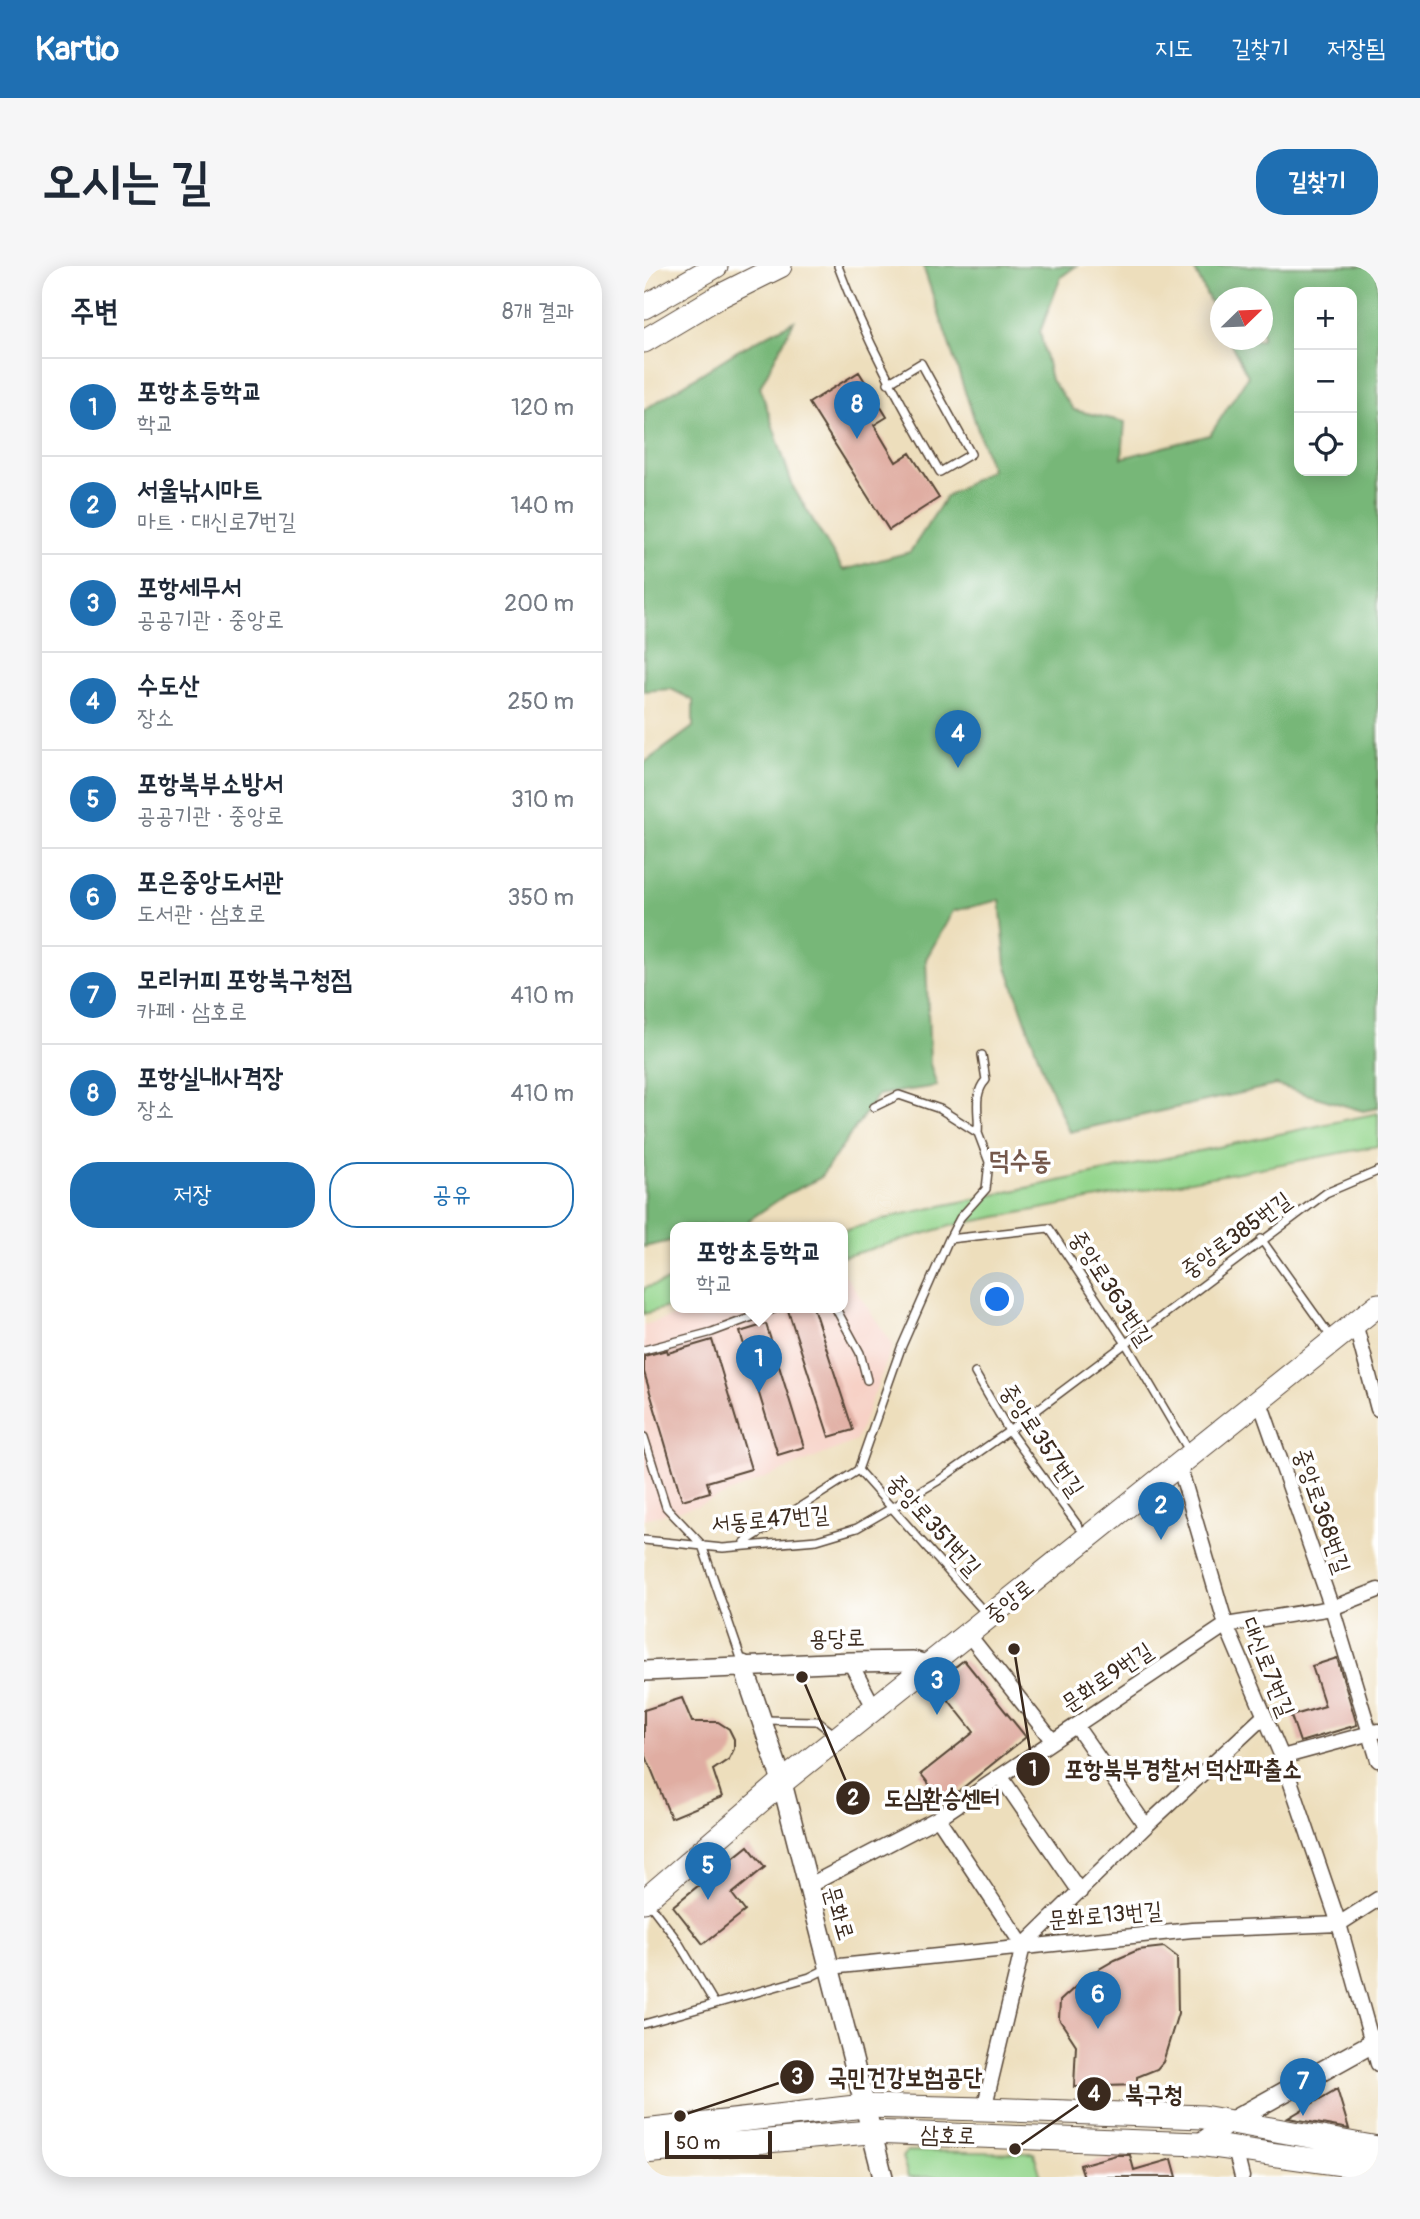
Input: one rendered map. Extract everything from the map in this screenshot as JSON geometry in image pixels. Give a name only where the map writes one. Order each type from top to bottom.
[{"type":"main road","points":[[644,307],[716,266]]},
{"type":"main road","points":[[644,341],[780,266]]},
{"type":"main road","name":"중앙로","points":[[645,1894],[835,1734],[869,1698],[968,1634],[1326,1330],[1378,1289]]},
{"type":"main road","name":"중앙로","points":[[780,1780],[922,1663],[980,1607],[1079,1527],[1259,1399],[1378,1305]]},
{"type":"main road","name":"삼호로","points":[[644,2132],[864,2106],[1203,2117],[1378,2148]]},
{"type":"main road","name":"삼호로","points":[[644,2152],[869,2132],[1199,2144],[1378,2169]]},
{"type":"street","points":[[1355,1323],[1378,1409]]},
{"type":"street","name":"중앙로368번길","points":[[1259,1399],[1374,1733],[1378,1760]]},
{"type":"street","name":"대신로7번길","points":[[1182,1454],[1226,1625],[1282,1757],[1339,1924],[1378,2064]]},
{"type":"street","name":"문화로9번길","points":[[806,1887],[939,1818],[1226,1625],[1332,1608],[1378,1590]]},
{"type":"street","points":[[968,1634],[1052,1740]]},
{"type":"street","points":[[850,1662],[869,1698]]},
{"type":"street","name":"용당로","points":[[644,1671],[743,1665],[922,1663]]},
{"type":"street","name":"문화로","points":[[743,1665],[780,1780],[806,1887],[830,1967],[869,2132],[883,2177]]},
{"type":"street","points":[[984,2109],[1023,1946],[1263,1717]]},
{"type":"street","points":[[1076,1726],[1146,1826]]},
{"type":"street","points":[[1282,1757],[1374,1733]]},
{"type":"street","points":[[1001,1777],[1080,1892]]},
{"type":"street","points":[[939,1818],[1023,1946]]},
{"type":"street","points":[[1339,1924],[1378,1899]]},
{"type":"street","name":"문화로13번길","points":[[830,1967],[1192,1930],[1339,1924]]},
{"type":"street","points":[[1199,2144],[1232,2122],[1374,2042]]},
{"type":"street","points":[[1235,2149],[1242,2177]]},
{"type":"lane","points":[[838,266],[859,324],[888,383],[940,472],[971,454],[921,363],[888,383]]},
{"type":"lane","points":[[742,1545],[858,1471],[901,1348],[949,1239],[960,1218],[986,1189],[989,1162],[978,1133],[976,1102],[979,1088],[986,1080],[982,1055]]},
{"type":"lane","points":[[874,1107],[900,1095],[960,1118],[978,1133]]},
{"type":"lane","name":"중앙로385번길","points":[[1009,1431],[1261,1239],[1326,1193],[1378,1171]]},
{"type":"lane","name":"중앙로363번길","points":[[949,1239],[1049,1228],[1125,1342],[1182,1454]]},
{"type":"lane","points":[[1261,1239],[1326,1330]]},
{"type":"lane","points":[[644,1350],[712,1332],[763,1313]]},
{"type":"lane","points":[[838,1313],[860,1353],[867,1380]]},
{"type":"lane","name":"중앙로357번길","points":[[975,1373],[1009,1431],[1079,1527]]},
{"type":"lane","name":"서동로47번길","points":[[644,1540],[723,1548],[817,1540],[857,1528],[895,1508],[1009,1431]]},
{"type":"lane","points":[[644,1437],[666,1507],[702,1545],[743,1665]]},
{"type":"lane","name":"중앙로351번길","points":[[858,1471],[895,1508],[980,1607]]},
{"type":"lane","points":[[762,1720],[817,1721],[835,1734]]},
{"type":"lane","points":[[645,1894],[677,1940],[715,2004]]},
{"type":"lane","points":[[644,2024],[810,1977],[830,1967]]},
{"type":"shaded area","points":[[848,1279],[893,1345],[856,1441],[697,1506],[644,1519],[644,1325],[685,1313],[848,1313]]},
{"type":"green space","points":[[923,266],[1076,266],[1061,277],[1040,332],[1051,380],[1074,410],[1125,422],[1122,458],[1210,435],[1248,376],[1234,350],[1273,350],[1273,287],[1210,287],[1210,302],[1193,266],[1378,266],[1378,1108],[1363,1111],[1276,1085],[1069,1132],[1045,1076],[1006,964],[1000,900],[953,911],[926,959],[930,1064],[937,1086],[878,1095],[820,1178],[787,1194],[750,1222],[670,1222],[670,1241],[644,1247],[644,763],[693,727],[693,700],[671,689],[644,691],[644,410],[737,351],[794,321],[760,387],[793,487],[843,570],[910,552],[946,497],[991,469]]},
{"type":"green space","points":[[1378,1113],[1378,1146],[954,1225],[848,1256],[848,1230],[899,1215]]},
{"type":"green space","points":[[670,1280],[670,1306],[644,1314],[644,1288]]},
{"type":"green space","points":[[907,2151],[1034,2153],[1041,2177],[908,2177],[902,2157]]},
{"type":"building","points":[[859,372],[887,417],[874,425],[896,462],[910,453],[939,498],[889,530],[809,403]]},
{"type":"building","points":[[789,1313],[815,1313],[853,1430],[829,1437]]},
{"type":"building","points":[[766,1324],[804,1447],[778,1455],[740,1332]]},
{"type":"building","points":[[712,1340],[751,1469],[707,1482],[710,1492],[682,1500],[644,1372],[644,1356],[667,1350],[668,1353]]},
{"type":"building","points":[[1337,1658],[1357,1725],[1300,1742],[1291,1716],[1325,1706],[1312,1666]]},
{"type":"building","points":[[964,1660],[1026,1737],[944,1803],[921,1774],[974,1732],[935,1683]]},
{"type":"building","points":[[682,1698],[692,1722],[718,1722],[729,1729],[734,1739],[734,1749],[729,1759],[713,1770],[722,1797],[671,1818],[644,1751],[644,1710]]},
{"type":"building","points":[[748,1846],[765,1867],[732,1894],[745,1911],[703,1944],[673,1906]]},
{"type":"building","points":[[1164,1947],[1177,1957],[1178,2013],[1163,2062],[1157,2069],[1137,2077],[1137,2085],[1074,2087],[1076,2045],[1059,2019],[1060,2001],[1087,1976],[1115,1960],[1138,1950]]},
{"type":"building","points":[[1337,2089],[1349,2129],[1288,2118]]},
{"type":"building","points":[[1116,2155],[1130,2155],[1134,2170],[1172,2159],[1177,2177],[1084,2177],[1080,2165]]},
{"type":"place","name":"포항실내사격장","points":[[857,439]]},
{"type":"place","name":"수도산","points":[[958,768]]},
{"type":"place","name":"포항초등학교","points":[[759,1393]]},
{"type":"place","name":"서울낚시마트","points":[[1161,1540]]},
{"type":"place","name":"포항북부경찰서 덕산파출소","points":[[1014,1649]]},
{"type":"place","name":"도심환승센터","points":[[802,1677]]},
{"type":"place","name":"포항세무서","points":[[937,1715]]},
{"type":"place","name":"포항북부소방서","points":[[708,1900]]},
{"type":"place","name":"포은중앙도서관","points":[[1098,2029]]},
{"type":"place","name":"국민건강보험공단","points":[[680,2116]]},
{"type":"place","name":"모리커피 포항북구청점","points":[[1303,2116]]},
{"type":"place","name":"북구청","points":[[1015,2149]]},
{"type":"district","name":"덕수동","points":[[1020,1161]]}]
